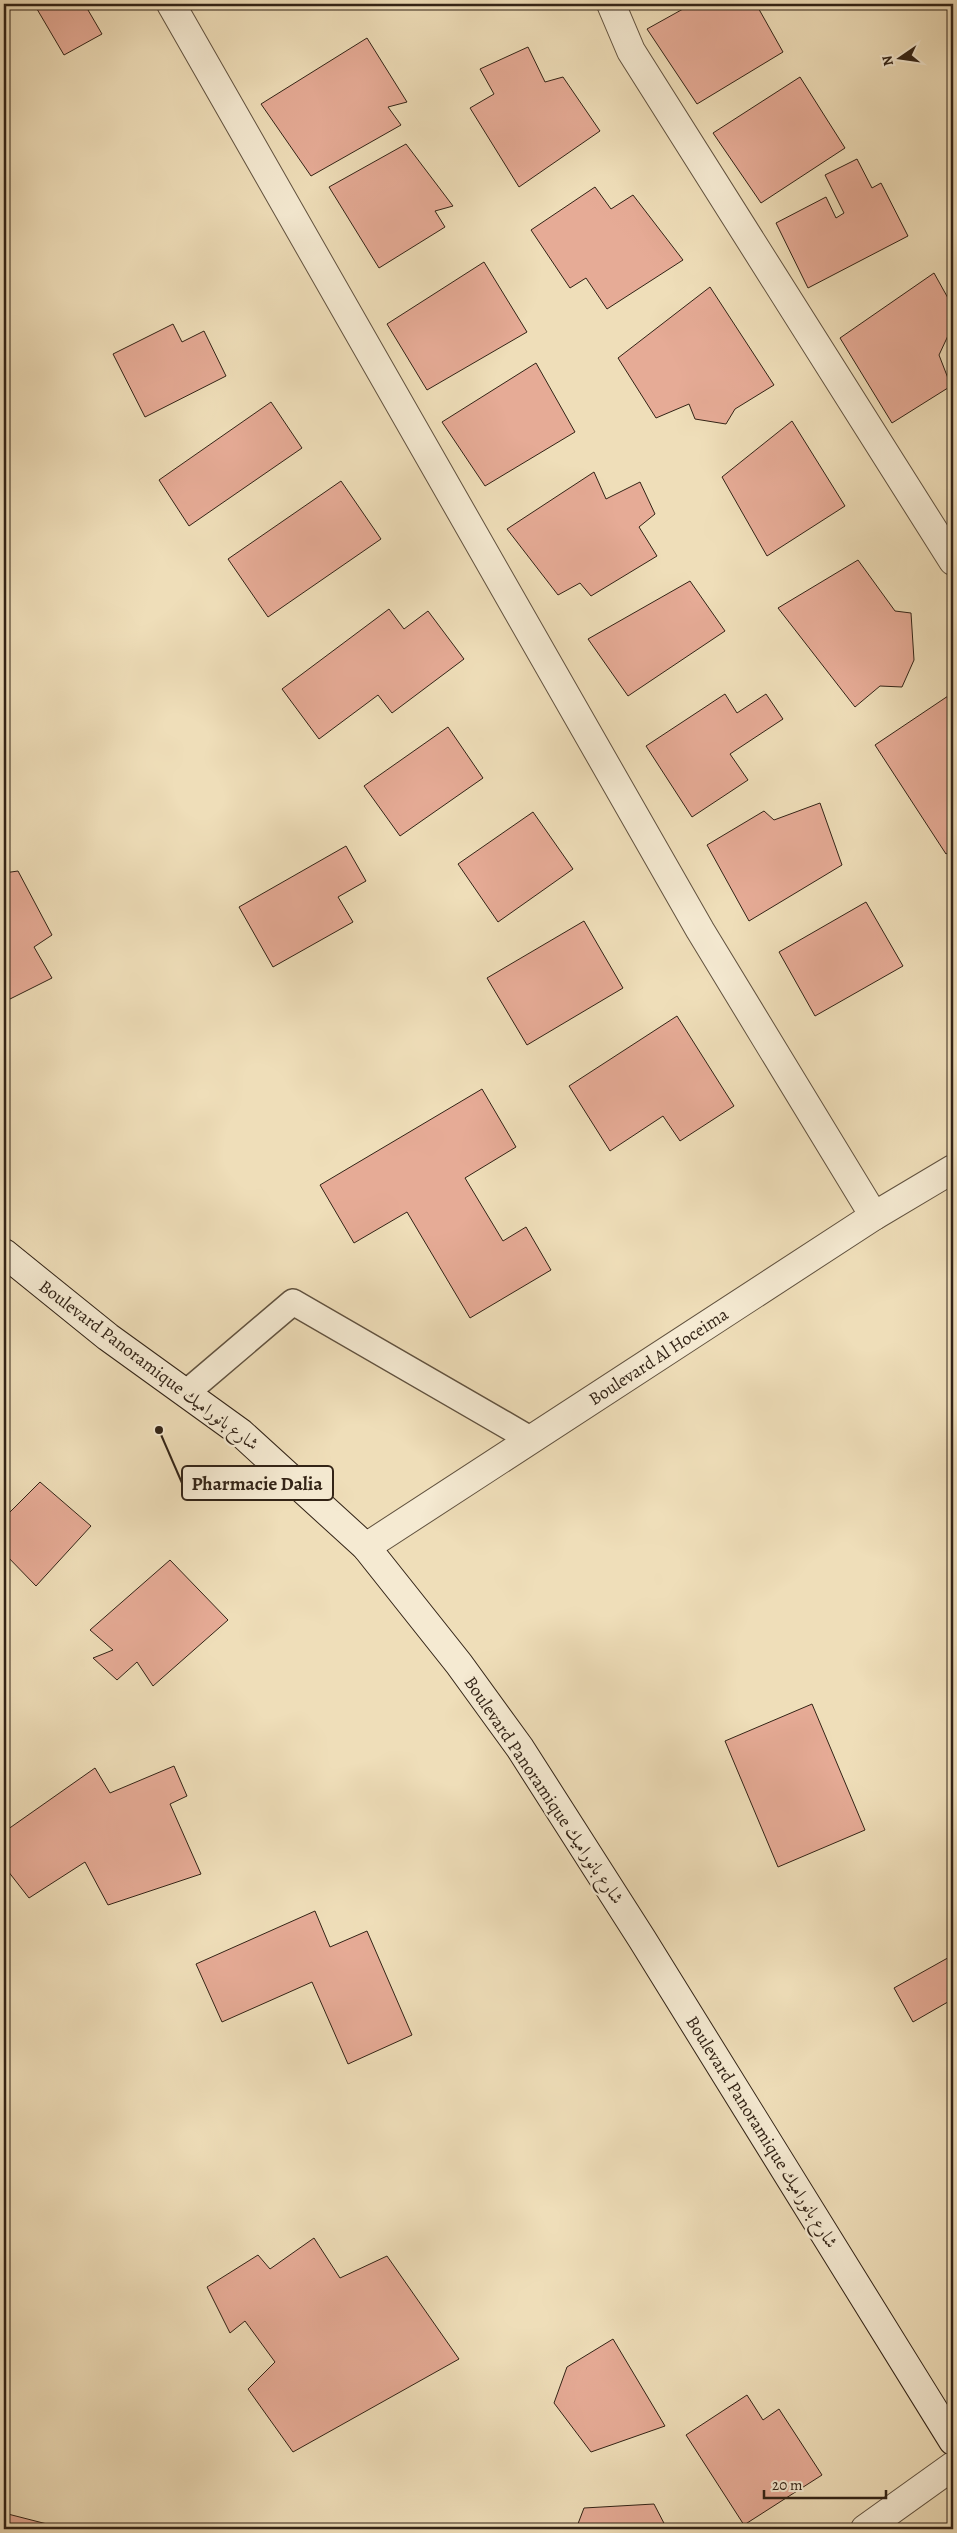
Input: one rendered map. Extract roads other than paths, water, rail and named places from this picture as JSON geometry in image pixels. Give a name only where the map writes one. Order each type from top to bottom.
[{"type":"street","points":[[171,4],[700,930],[874,1216]]},
{"type":"street","points":[[615,6],[631,52],[953,561]]},
{"type":"street","name":"Boulevard Al Hoceima","points":[[366,1547],[874,1216],[953,1169]]},
{"type":"street","name":"Boulevard Panoramique شارع بانوراميك","points":[[4,1253],[108,1337],[241,1433],[277,1463],[366,1547],[459,1664],[520,1748],[648,1947],[953,2441]]},
{"type":"street","points":[[865,2529],[953,2466]]},
{"type":"lane","points":[[186,1393],[293,1302],[530,1439]]},
{"type":"place","name":"Pharmacie Dalia","points":[[159,1430]]}]
